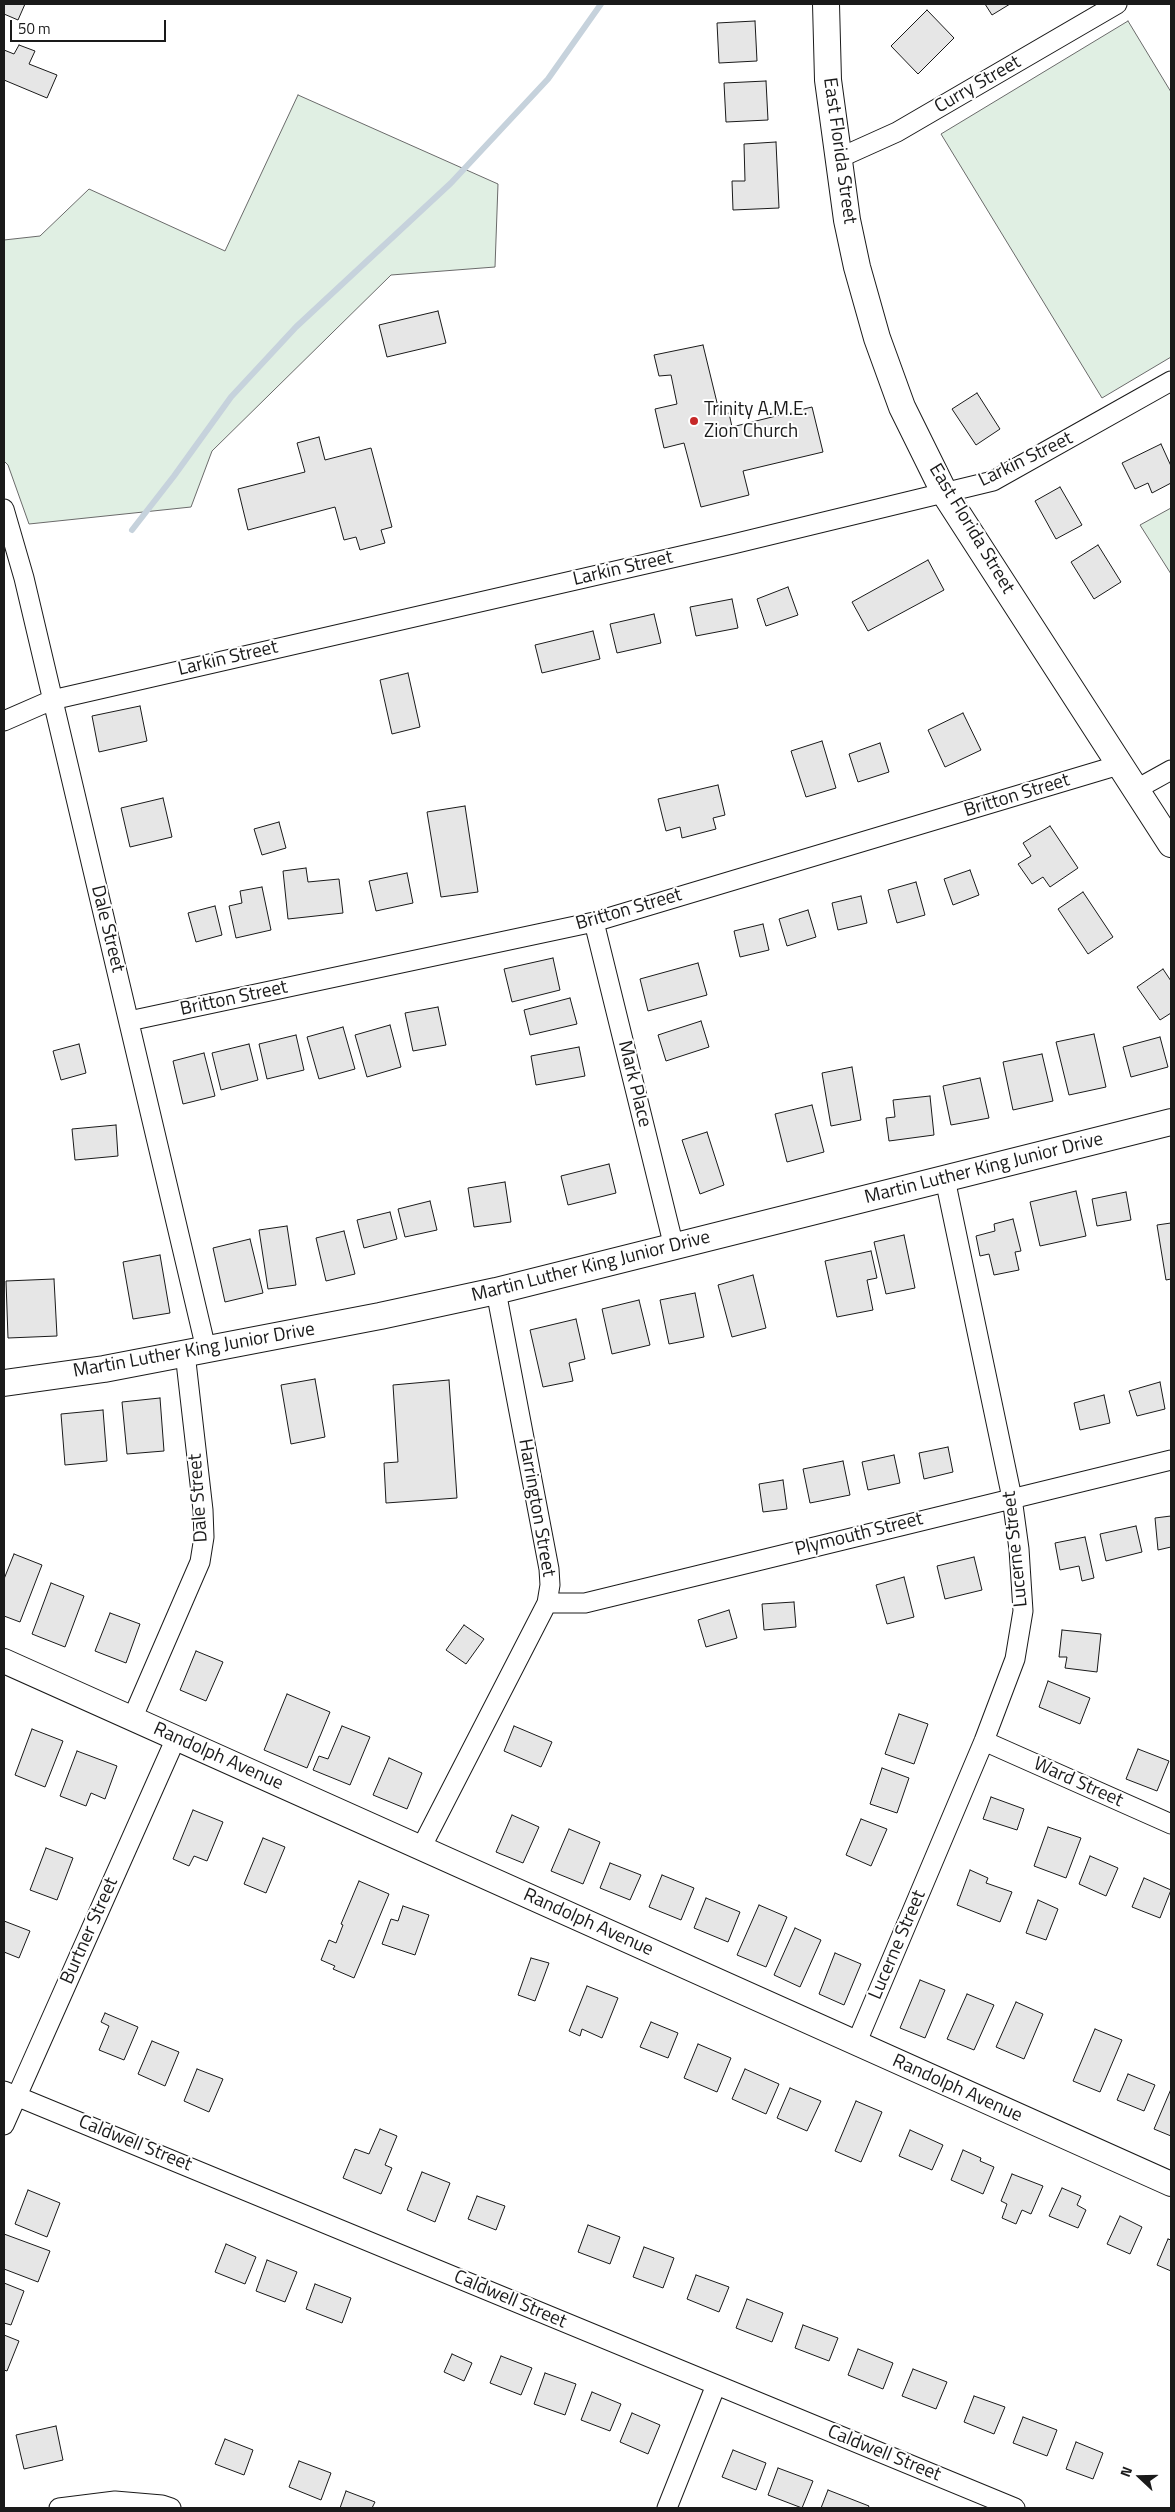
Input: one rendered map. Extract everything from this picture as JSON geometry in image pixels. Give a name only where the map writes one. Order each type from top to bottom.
[{"type":"main road","name":"East Florida Street","points":[[826,4],[828,80],[837,159],[857,267],[878,338],[902,407],[945,494],[1171,844]]},
{"type":"main road","name":"Martin Luther King Junior Drive","points":[[4,1383],[104,1369],[380,1316],[496,1291],[1171,1122]]},
{"type":"street","name":"Curry Street","points":[[837,159],[897,132],[1116,4]]},
{"type":"street","name":"Larkin Street","points":[[4,721],[52,700],[945,494],[993,480],[1171,381]]},
{"type":"street","name":"Dale Street","points":[[4,509],[16,548],[129,1021],[195,1351],[204,1510],[204,1537],[200,1562],[132,1719]]},
{"type":"street","name":"Britton Street","points":[[129,1021],[594,922],[1119,765]]},
{"type":"street","points":[[1136,790],[1171,770]]},
{"type":"street","name":"Mark Place","points":[[594,922],[674,1247]]},
{"type":"street","name":"Lucerne Street","points":[[856,2044],[984,1741],[1015,1659],[1023,1611],[1019,1550],[1012,1498],[945,1179]]},
{"type":"street","name":"Harrington Street","points":[[421,1848],[547,1603],[550,1585],[549,1569],[496,1291]]},
{"type":"street","name":"Plymouth Street","points":[[547,1603],[585,1603],[1171,1460]]},
{"type":"street","name":"Randolph Avenue","points":[[4,1661],[1171,2184]]},
{"type":"street","name":"Burtner Street","points":[[4,2125],[10,2094],[176,1738]]},
{"type":"street","name":"Ward Street","points":[[984,1741],[1171,1824]]},
{"type":"street","name":"Caldwell Street","points":[[10,2094],[1015,2508]]},
{"type":"street","points":[[667,2508],[716,2385]]},
{"type":"street","points":[[59,2508],[115,2501],[162,2505],[171,2508]]},
{"type":"green space","points":[[1128,21],[1171,92],[1171,357],[1102,398],[941,134]]},
{"type":"green space","points":[[298,95],[498,184],[495,267],[391,275],[212,451],[191,507],[29,524],[8,465],[4,461],[4,240],[40,236],[89,189],[225,251]]},
{"type":"green space","points":[[1171,508],[1171,574],[1140,525]]},
{"type":"building","points":[[4,4],[25,4],[18,20],[4,14]]},
{"type":"building","points":[[985,4],[1010,4],[992,15]]},
{"type":"building","points":[[927,10],[954,38],[918,74],[891,46]]},
{"type":"building","points":[[755,21],[757,61],[719,63],[717,23]]},
{"type":"building","points":[[19,45],[35,51],[29,64],[57,75],[47,98],[4,80],[4,50],[14,54]]},
{"type":"building","points":[[766,81],[768,120],[726,122],[724,83]]},
{"type":"building","points":[[776,142],[779,208],[733,210],[732,181],[745,181],[744,144]]},
{"type":"building","points":[[438,311],[446,343],[387,357],[379,325]]},
{"type":"building","name":"Trinity A.M.E. Zion Church","points":[[703,345],[720,415],[729,413],[732,427],[812,407],[823,452],[743,471],[749,495],[701,507],[684,443],[664,448],[655,409],[677,404],[671,375],[659,376],[654,355]]},
{"type":"building","points":[[977,393],[1000,429],[976,445],[952,409]]},
{"type":"building","points":[[319,437],[325,460],[371,448],[392,527],[381,530],[385,543],[360,550],[356,537],[344,540],[335,507],[248,530],[238,489],[305,472],[297,443]]},
{"type":"building","points":[[1161,444],[1171,466],[1171,483],[1152,493],[1148,483],[1135,489],[1122,463]]},
{"type":"building","points":[[1060,487],[1082,525],[1056,539],[1035,501]]},
{"type":"building","points":[[1098,545],[1121,582],[1094,599],[1071,562]]},
{"type":"building","points":[[928,560],[944,590],[868,631],[852,602]]},
{"type":"building","points":[[788,587],[798,615],[766,626],[757,599]]},
{"type":"building","points":[[732,599],[738,628],[696,636],[690,607]]},
{"type":"building","points":[[654,614],[661,643],[617,653],[610,624]]},
{"type":"building","points":[[593,631],[600,659],[542,673],[535,645]]},
{"type":"building","points":[[408,673],[420,727],[392,734],[380,680]]},
{"type":"building","points":[[140,706],[147,741],[99,752],[92,716]]},
{"type":"building","points":[[963,713],[981,750],[945,767],[928,730]]},
{"type":"building","points":[[822,741],[836,788],[806,797],[791,751]]},
{"type":"building","points":[[880,743],[889,772],[858,782],[849,754]]},
{"type":"building","points":[[718,785],[725,815],[713,818],[716,829],[682,838],[680,827],[666,831],[658,799]]},
{"type":"building","points":[[163,798],[172,837],[130,847],[121,808]]},
{"type":"building","points":[[465,806],[478,892],[441,897],[427,812]]},
{"type":"building","points":[[279,822],[286,848],[262,855],[254,829]]},
{"type":"building","points":[[1050,826],[1078,868],[1050,887],[1043,877],[1032,884],[1018,864],[1031,856],[1023,843]]},
{"type":"building","points":[[306,868],[308,882],[339,879],[343,913],[288,919],[283,871]]},
{"type":"building","points":[[970,870],[979,895],[953,905],[944,879]]},
{"type":"building","points":[[407,873],[413,903],[376,911],[369,881]]},
{"type":"building","points":[[916,882],[925,915],[897,923],[888,890]]},
{"type":"building","points":[[262,887],[271,930],[236,938],[229,906],[242,903],[240,891]]},
{"type":"building","points":[[1083,892],[1113,937],[1088,954],[1058,909]]},
{"type":"building","points":[[861,896],[867,923],[838,930],[832,903]]},
{"type":"building","points":[[215,906],[222,935],[196,942],[188,913]]},
{"type":"building","points":[[808,910],[816,937],[787,946],[779,919]]},
{"type":"building","points":[[763,924],[769,950],[740,957],[734,931]]},
{"type":"building","points":[[553,958],[560,990],[512,1002],[504,969]]},
{"type":"building","points":[[698,963],[707,995],[648,1011],[640,979]]},
{"type":"building","points":[[1163,969],[1171,981],[1171,1013],[1160,1020],[1137,987]]},
{"type":"building","points":[[570,998],[577,1024],[530,1035],[524,1010]]},
{"type":"building","points":[[438,1007],[446,1045],[413,1051],[405,1013]]},
{"type":"building","points":[[701,1021],[709,1047],[666,1061],[658,1035]]},
{"type":"building","points":[[390,1025],[401,1067],[367,1077],[355,1035]]},
{"type":"building","points":[[343,1027],[355,1069],[319,1079],[307,1037]]},
{"type":"building","points":[[1094,1034],[1106,1087],[1069,1095],[1056,1042]]},
{"type":"building","points":[[296,1035],[304,1070],[267,1079],[259,1044]]},
{"type":"building","points":[[1160,1037],[1168,1067],[1131,1077],[1123,1047]]},
{"type":"building","points":[[79,1044],[86,1073],[61,1080],[53,1051]]},
{"type":"building","points":[[249,1044],[258,1080],[221,1090],[212,1053]]},
{"type":"building","points":[[579,1047],[585,1076],[536,1085],[531,1056]]},
{"type":"building","points":[[204,1053],[215,1096],[183,1104],[173,1061]]},
{"type":"building","points":[[1042,1054],[1053,1101],[1013,1110],[1003,1062]]},
{"type":"building","points":[[852,1067],[861,1120],[831,1126],[822,1073]]},
{"type":"building","points":[[980,1078],[989,1118],[951,1125],[943,1086]]},
{"type":"building","points":[[930,1096],[934,1135],[889,1141],[886,1118],[895,1117],[893,1100]]},
{"type":"building","points":[[812,1105],[824,1152],[787,1162],[775,1114]]},
{"type":"building","points":[[116,1125],[118,1156],[75,1160],[72,1129]]},
{"type":"building","points":[[707,1132],[724,1185],[700,1194],[682,1140]]},
{"type":"building","points":[[609,1164],[616,1193],[568,1205],[561,1176]]},
{"type":"building","points":[[505,1182],[511,1222],[474,1227],[468,1188]]},
{"type":"building","points":[[1076,1191],[1086,1236],[1040,1246],[1030,1202]]},
{"type":"building","points":[[1126,1192],[1131,1220],[1097,1226],[1092,1199]]},
{"type":"building","points":[[430,1201],[437,1230],[405,1237],[398,1209]]},
{"type":"building","points":[[390,1212],[397,1239],[364,1248],[357,1220]]},
{"type":"building","points":[[1013,1219],[1021,1251],[1015,1252],[1019,1270],[994,1275],[989,1254],[980,1256],[976,1236],[995,1231],[994,1224]]},
{"type":"building","points":[[1171,1223],[1171,1279],[1166,1280],[1157,1225]]},
{"type":"building","points":[[287,1226],[296,1285],[268,1289],[259,1230]]},
{"type":"building","points":[[344,1231],[355,1274],[326,1281],[316,1238]]},
{"type":"building","points":[[904,1235],[915,1288],[886,1294],[874,1242]]},
{"type":"building","points":[[250,1239],[263,1293],[225,1302],[213,1248]]},
{"type":"building","points":[[871,1251],[877,1278],[867,1280],[873,1310],[837,1317],[825,1261]]},
{"type":"building","points":[[160,1255],[170,1313],[133,1319],[123,1262]]},
{"type":"building","points":[[753,1275],[766,1328],[732,1337],[718,1285]]},
{"type":"building","points":[[54,1279],[57,1336],[8,1338],[6,1281]]},
{"type":"building","points":[[695,1293],[704,1337],[669,1344],[660,1300]]},
{"type":"building","points":[[639,1300],[650,1345],[612,1354],[602,1309]]},
{"type":"building","points":[[576,1319],[585,1359],[569,1363],[573,1381],[543,1387],[530,1330]]},
{"type":"building","points":[[315,1379],[325,1437],[291,1444],[281,1385]]},
{"type":"building","points":[[449,1380],[457,1498],[386,1503],[384,1463],[398,1462],[393,1385]]},
{"type":"building","points":[[1160,1382],[1165,1409],[1137,1416],[1129,1391]]},
{"type":"building","points":[[1104,1395],[1110,1423],[1080,1430],[1074,1403]]},
{"type":"building","points":[[160,1398],[164,1451],[127,1454],[122,1402]]},
{"type":"building","points":[[103,1410],[107,1461],[65,1465],[61,1414]]},
{"type":"building","points":[[948,1447],[953,1472],[924,1479],[919,1453]]},
{"type":"building","points":[[894,1455],[900,1483],[868,1490],[862,1462]]},
{"type":"building","points":[[843,1461],[850,1495],[810,1503],[803,1469]]},
{"type":"building","points":[[783,1480],[787,1509],[763,1512],[759,1484]]},
{"type":"building","points":[[1171,1516],[1171,1547],[1158,1550],[1155,1518]]},
{"type":"building","points":[[1136,1526],[1142,1552],[1106,1561],[1100,1534]]},
{"type":"building","points":[[1085,1537],[1094,1578],[1082,1581],[1079,1566],[1060,1570],[1055,1543]]},
{"type":"building","points":[[14,1554],[42,1565],[20,1622],[4,1616],[4,1579]]},
{"type":"building","points":[[974,1557],[982,1590],[945,1599],[937,1566]]},
{"type":"building","points":[[904,1577],[914,1617],[887,1624],[876,1585]]},
{"type":"building","points":[[51,1583],[84,1596],[65,1647],[32,1634]]},
{"type":"building","points":[[794,1602],[796,1627],[764,1630],[762,1604]]},
{"type":"building","points":[[729,1610],[737,1638],[706,1647],[698,1620]]},
{"type":"building","points":[[110,1613],[140,1624],[126,1663],[95,1651]]},
{"type":"building","points":[[464,1625],[484,1639],[466,1664],[446,1650]]},
{"type":"building","points":[[1062,1630],[1101,1634],[1097,1672],[1065,1668],[1067,1657],[1059,1657]]},
{"type":"building","points":[[196,1651],[223,1662],[206,1701],[180,1690]]},
{"type":"building","points":[[1048,1681],[1090,1698],[1080,1724],[1039,1707]]},
{"type":"building","points":[[287,1694],[330,1712],[307,1768],[264,1750]]},
{"type":"building","points":[[899,1714],[928,1724],[914,1764],[885,1754]]},
{"type":"building","points":[[342,1726],[370,1737],[350,1785],[313,1770],[319,1756],[328,1759]]},
{"type":"building","points":[[514,1726],[552,1742],[541,1767],[504,1751]]},
{"type":"building","points":[[32,1729],[63,1741],[45,1787],[15,1775]]},
{"type":"building","points":[[1138,1749],[1169,1761],[1157,1791],[1126,1779]]},
{"type":"building","points":[[77,1751],[117,1766],[105,1799],[91,1793],[86,1806],[60,1796]]},
{"type":"building","points":[[389,1758],[422,1773],[407,1809],[373,1795]]},
{"type":"building","points":[[882,1768],[909,1778],[897,1813],[870,1804]]},
{"type":"building","points":[[991,1797],[1024,1809],[1017,1830],[983,1819]]},
{"type":"building","points":[[193,1810],[223,1822],[207,1861],[194,1856],[189,1866],[173,1859]]},
{"type":"building","points":[[512,1815],[539,1827],[523,1863],[496,1852]]},
{"type":"building","points":[[861,1819],[887,1829],[871,1866],[846,1855]]},
{"type":"building","points":[[1048,1827],[1081,1838],[1066,1878],[1034,1866]]},
{"type":"building","points":[[569,1829],[600,1842],[583,1884],[551,1871]]},
{"type":"building","points":[[263,1838],[285,1847],[266,1893],[244,1884]]},
{"type":"building","points":[[46,1848],[73,1858],[57,1900],[30,1890]]},
{"type":"building","points":[[1090,1856],[1118,1868],[1106,1896],[1079,1884]]},
{"type":"building","points":[[610,1863],[641,1875],[630,1900],[600,1888]]},
{"type":"building","points":[[970,1870],[988,1878],[986,1883],[1012,1892],[1000,1922],[957,1905]]},
{"type":"building","points":[[662,1875],[694,1888],[681,1920],[649,1907]]},
{"type":"building","points":[[1144,1878],[1171,1890],[1160,1918],[1132,1907]]},
{"type":"building","points":[[359,1881],[389,1894],[354,1978],[333,1969],[335,1966],[321,1960],[329,1940],[336,1943],[343,1925],[341,1924]]},
{"type":"building","points":[[706,1898],[740,1912],[728,1942],[694,1928]]},
{"type":"building","points":[[1038,1900],[1058,1909],[1046,1940],[1026,1933]]},
{"type":"building","points":[[759,1905],[787,1917],[766,1967],[737,1955]]},
{"type":"building","points":[[403,1906],[429,1915],[415,1955],[382,1944],[391,1919],[398,1921]]},
{"type":"building","points":[[4,1921],[30,1931],[19,1958],[4,1952]]},
{"type":"building","points":[[795,1928],[821,1940],[800,1987],[774,1975]]},
{"type":"building","points":[[835,1953],[861,1964],[844,2005],[819,1994]]},
{"type":"building","points":[[531,1958],[549,1963],[535,2001],[518,1995]]},
{"type":"building","points":[[920,1980],[945,1990],[925,2038],[900,2028]]},
{"type":"building","points":[[587,1986],[618,1998],[602,2038],[582,2029],[580,2036],[569,2031]]},
{"type":"building","points":[[967,1994],[994,2005],[974,2050],[947,2039]]},
{"type":"building","points":[[1016,2002],[1043,2014],[1024,2059],[996,2047]]},
{"type":"building","points":[[105,2013],[138,2027],[124,2060],[99,2050],[109,2026],[101,2022]]},
{"type":"building","points":[[651,2022],[678,2033],[668,2058],[640,2047]]},
{"type":"building","points":[[1095,2029],[1122,2040],[1100,2092],[1073,2081]]},
{"type":"building","points":[[152,2041],[179,2052],[165,2086],[138,2074]]},
{"type":"building","points":[[698,2044],[731,2058],[717,2092],[684,2078]]},
{"type":"building","points":[[197,2069],[223,2079],[209,2112],[184,2101]]},
{"type":"building","points":[[745,2069],[779,2084],[766,2114],[732,2099]]},
{"type":"building","points":[[1128,2074],[1155,2085],[1144,2111],[1117,2100]]},
{"type":"building","points":[[790,2088],[821,2101],[807,2131],[777,2118]]},
{"type":"building","points":[[1171,2089],[1171,2136],[1154,2129]]},
{"type":"building","points":[[856,2101],[882,2112],[861,2162],[835,2151]]},
{"type":"building","points":[[380,2129],[397,2136],[385,2165],[392,2168],[381,2194],[343,2178],[355,2149],[369,2154]]},
{"type":"building","points":[[910,2130],[943,2145],[932,2170],[899,2156]]},
{"type":"building","points":[[963,2150],[981,2158],[980,2161],[994,2167],[983,2194],[951,2180]]},
{"type":"building","points":[[422,2172],[450,2183],[435,2222],[407,2210]]},
{"type":"building","points":[[1012,2174],[1043,2186],[1031,2214],[1022,2210],[1016,2224],[1002,2218],[1007,2204],[1001,2201]]},
{"type":"building","points":[[1062,2188],[1081,2196],[1077,2205],[1086,2210],[1078,2228],[1049,2216]]},
{"type":"building","points":[[28,2190],[60,2203],[47,2237],[15,2224]]},
{"type":"building","points":[[477,2196],[505,2206],[496,2230],[468,2219]]},
{"type":"building","points":[[1120,2216],[1142,2227],[1130,2254],[1107,2244]]},
{"type":"building","points":[[588,2225],[620,2237],[610,2264],[578,2252]]},
{"type":"building","points":[[4,2234],[50,2251],[38,2282],[4,2269]]},
{"type":"building","points":[[1168,2239],[1171,2240],[1171,2271],[1157,2265]]},
{"type":"building","points":[[226,2244],[256,2257],[245,2284],[215,2272]]},
{"type":"building","points":[[644,2247],[674,2258],[663,2288],[633,2277]]},
{"type":"building","points":[[267,2260],[297,2272],[285,2302],[256,2291]]},
{"type":"building","points":[[696,2275],[729,2287],[719,2312],[687,2299]]},
{"type":"building","points":[[4,2283],[24,2291],[11,2325],[4,2323]]},
{"type":"building","points":[[315,2284],[351,2298],[342,2323],[306,2309]]},
{"type":"building","points":[[747,2299],[783,2313],[772,2342],[736,2328]]},
{"type":"building","points":[[803,2325],[838,2338],[829,2361],[795,2348]]},
{"type":"building","points":[[4,2335],[19,2341],[7,2371],[4,2370]]},
{"type":"building","points":[[858,2349],[893,2363],[883,2389],[848,2375]]},
{"type":"building","points":[[452,2354],[472,2363],[464,2381],[444,2372]]},
{"type":"building","points":[[501,2356],[532,2368],[521,2395],[490,2383]]},
{"type":"building","points":[[913,2369],[947,2382],[936,2409],[902,2396]]},
{"type":"building","points":[[545,2373],[576,2384],[565,2415],[534,2404]]},
{"type":"building","points":[[592,2392],[621,2404],[610,2431],[581,2420]]},
{"type":"building","points":[[974,2396],[1005,2407],[994,2434],[964,2422]]},
{"type":"building","points":[[632,2413],[660,2425],[648,2454],[620,2442]]},
{"type":"building","points":[[1023,2417],[1057,2430],[1047,2456],[1013,2443]]},
{"type":"building","points":[[56,2426],[63,2460],[24,2469],[16,2435]]},
{"type":"building","points":[[225,2439],[253,2450],[244,2475],[215,2464]]},
{"type":"building","points":[[1076,2442],[1103,2453],[1093,2479],[1066,2469]]},
{"type":"building","points":[[733,2450],[766,2463],[756,2490],[722,2477]]},
{"type":"building","points":[[299,2461],[331,2473],[321,2500],[289,2487]]},
{"type":"building","points":[[778,2468],[813,2481],[802,2508],[768,2495]]},
{"type":"building","points":[[828,2490],[869,2506],[868,2508],[821,2508]]},
{"type":"building","points":[[346,2491],[375,2502],[372,2508],[340,2508]]},
{"type":"waterway","points":[[132,530],[231,397],[296,327],[451,183],[548,79],[601,4]]},
{"type":"place","name":"Trinity A.M.E. Zion Church","points":[[694,421]]}]
